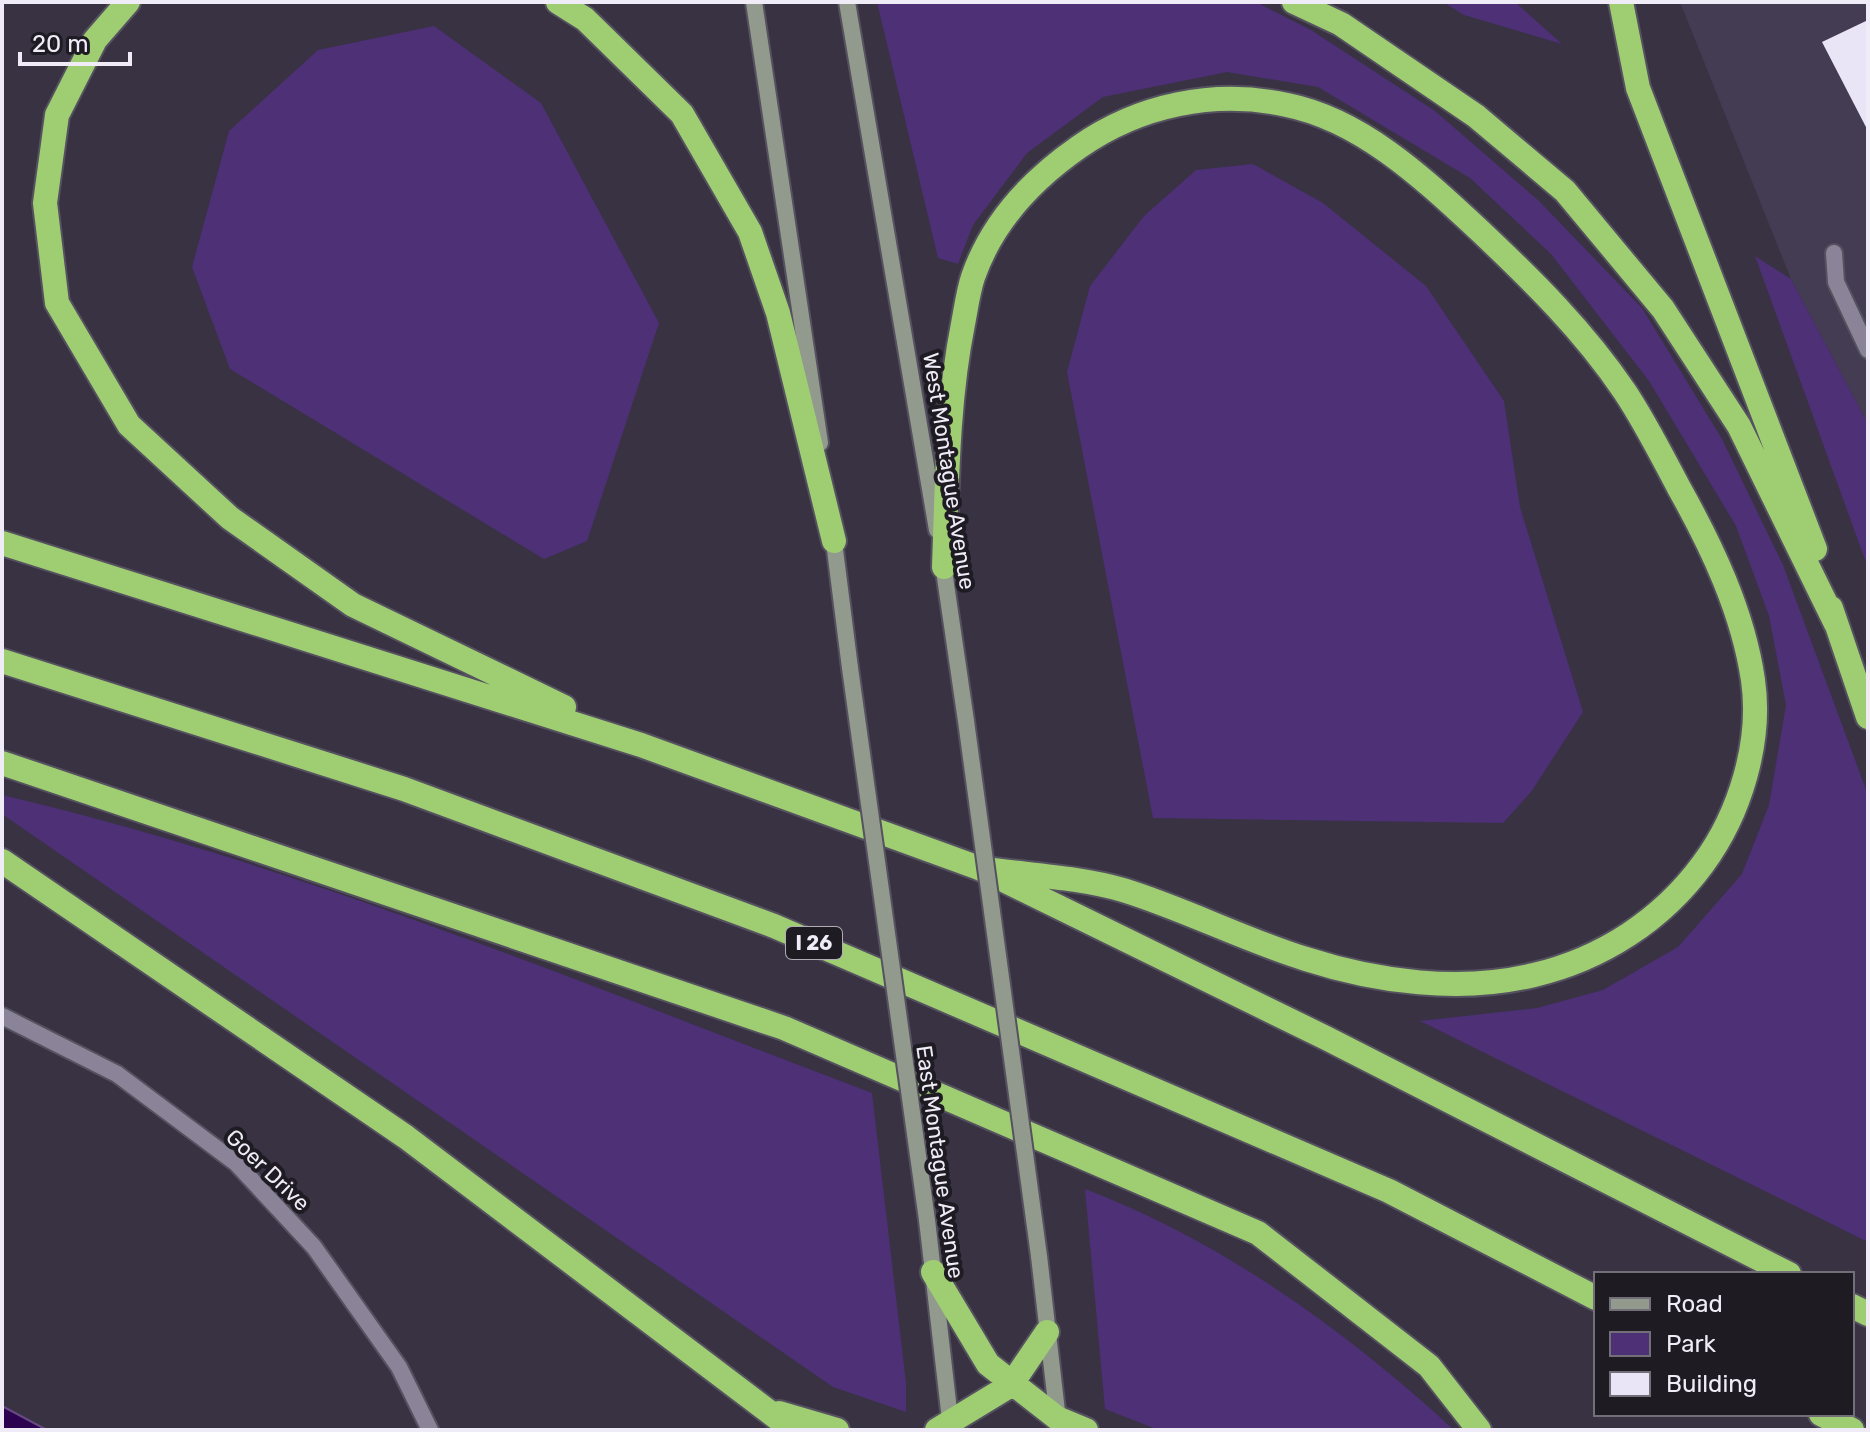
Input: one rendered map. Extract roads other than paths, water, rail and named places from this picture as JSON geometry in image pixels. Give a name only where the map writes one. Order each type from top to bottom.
[{"type":"highway","points":[[128,2],[95,40],[57,115],[45,203],[57,303],[129,425],[230,518],[353,605],[641,745]]},
{"type":"highway","points":[[558,2],[585,19],[682,114],[750,232],[778,313],[834,541]]},
{"type":"highway","points":[[1294,2],[1341,24],[1476,116],[1565,191],[1663,309],[1739,426],[1836,624]]},
{"type":"highway","points":[[1621,2],[1638,88],[1814,548],[1868,717]]},
{"type":"highway","points":[[944,567],[952,379],[973,276],[1009,208],[1056,163],[1111,125],[1169,105],[1222,99],[1292,105],[1340,124],[1379,147],[1434,188],[1534,281],[1582,335],[1626,393],[1698,521],[1726,585],[1754,685],[1753,736],[1742,787],[1721,840],[1686,888],[1634,932],[1588,959],[1530,976],[1466,984],[1397,980],[1309,961],[1119,889],[979,868]]},
{"type":"highway","points":[[2,543],[641,745],[979,868],[1326,1038],[1785,1272]]},
{"type":"highway","name":"I 26","points":[[2,661],[404,789],[774,926],[1389,1191],[1594,1297]]},
{"type":"highway","points":[[2,763],[784,1028],[1258,1233],[1429,1366],[1479,1430]]},
{"type":"highway","points":[[2,861],[406,1137],[772,1411],[793,1430]]},
{"type":"highway","points":[[933,1272],[988,1364],[1058,1424],[1086,1430]]},
{"type":"highway","points":[[946,1428],[1011,1385],[1047,1332]]},
{"type":"highway","points":[[772,1411],[837,1430]]},
{"type":"highway","points":[[1825,1416],[1852,1430]]},
{"type":"main road","points":[[754,2],[834,541]]},
{"type":"main road","name":"West Montague Avenue","points":[[847,2],[944,567],[998,949],[1047,1332]]},
{"type":"main road","name":"East Montague Avenue","points":[[834,541],[927,1220],[946,1428]]},
{"type":"main road","points":[[1047,1332],[1058,1424]]},
{"type":"street","points":[[1834,253],[1836,282],[1868,350]]},
{"type":"street","name":"Goer Drive","points":[[2,1016],[117,1074],[236,1163],[314,1247],[399,1367],[430,1430]]}]
